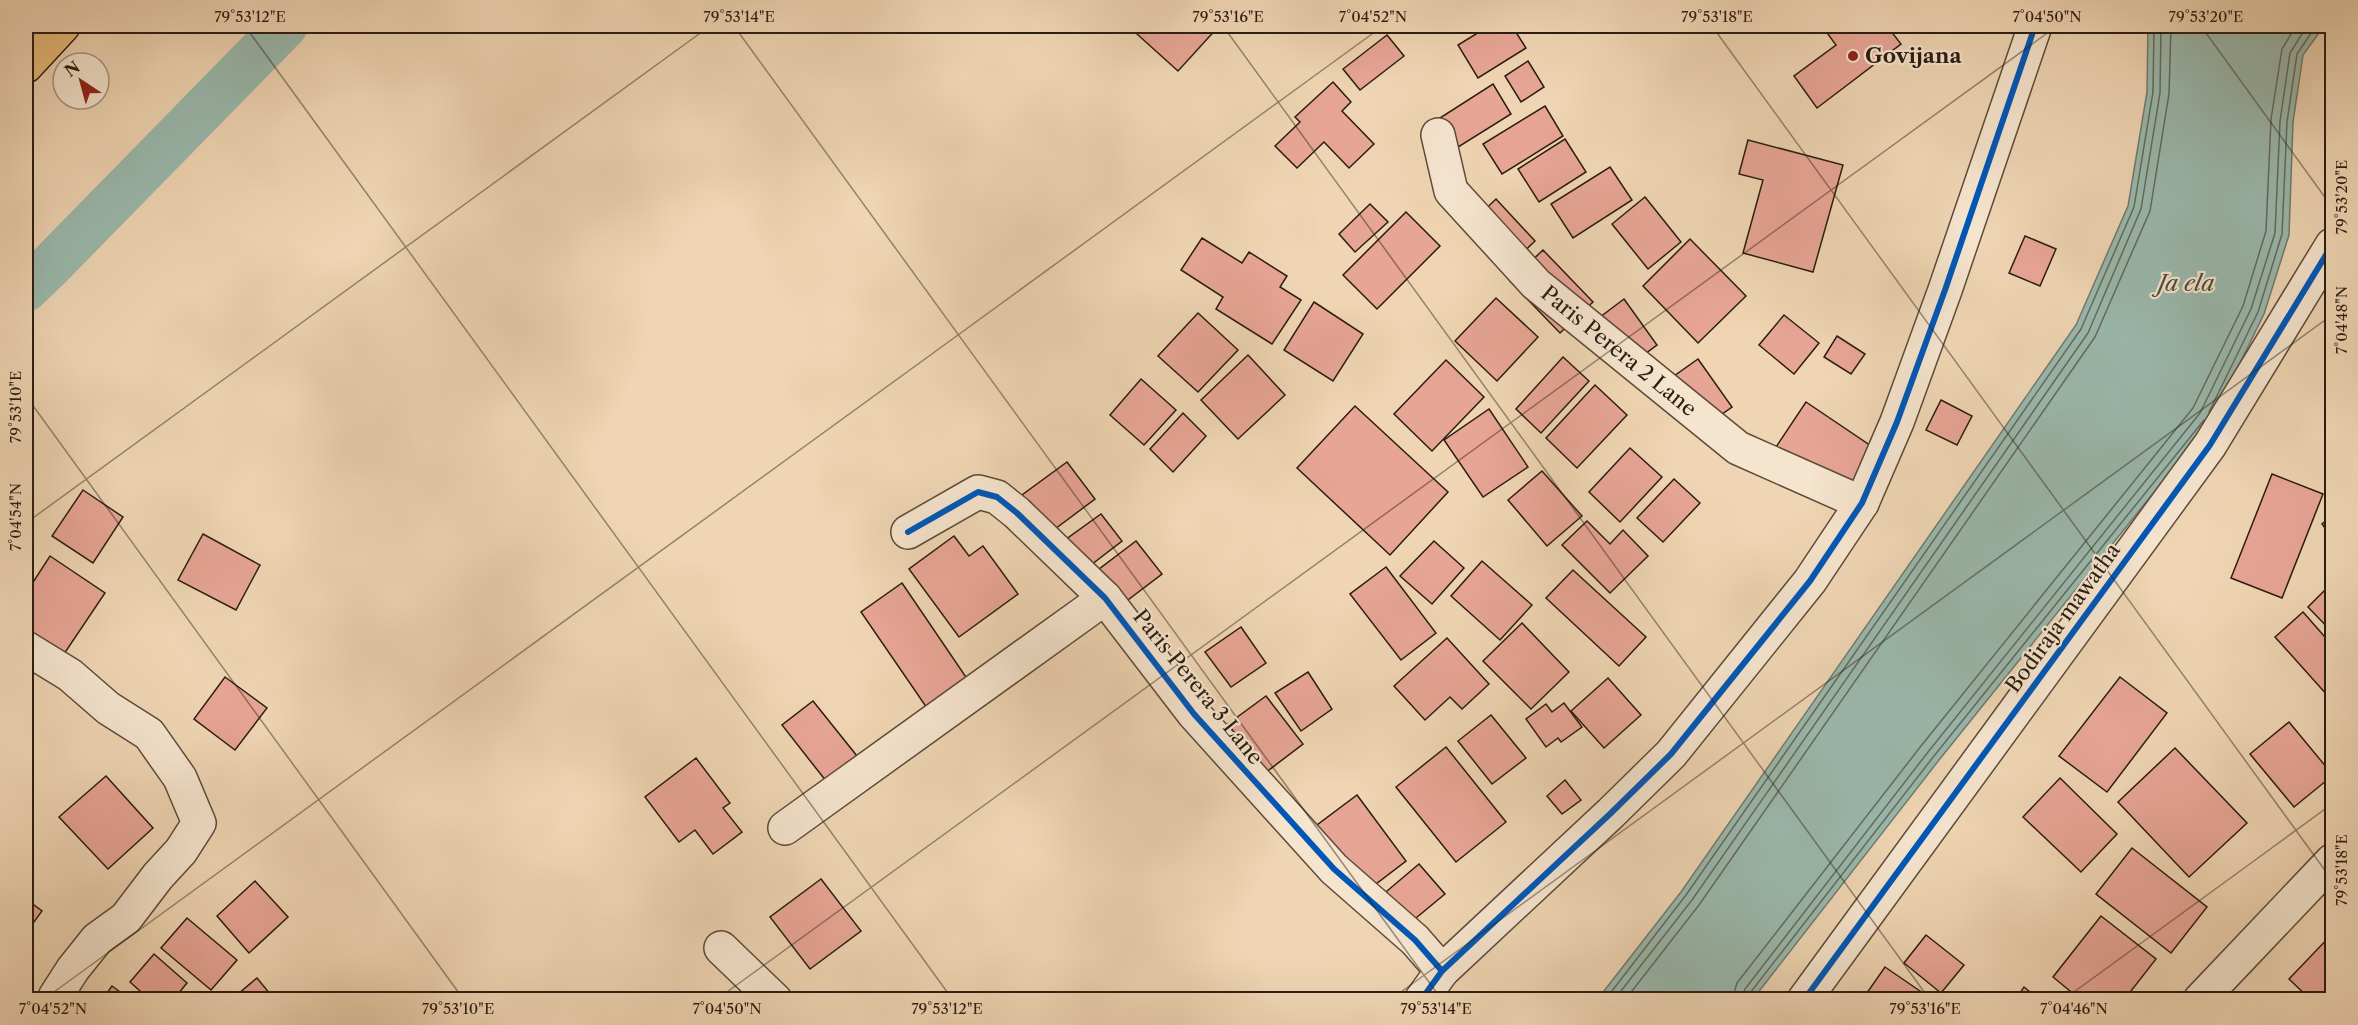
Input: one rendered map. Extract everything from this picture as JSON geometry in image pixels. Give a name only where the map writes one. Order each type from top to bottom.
[{"type":"main road","points":[[26,66],[63,26]]},
{"type":"street","points":[[1421,999],[1442,971],[1671,754],[1810,581],[1862,503],[1897,422],[1945,290],[2035,26]]},
{"type":"street","name":"Paris Perera 2 Lane","points":[[1438,135],[1451,191],[1536,284],[1738,448],[1862,503]]},
{"type":"street","name":"Bodiraja mawatha","points":[[1804,999],[2210,445],[2332,245]]},
{"type":"street","name":"Paris Perera 3 Lane","points":[[908,532],[978,492],[997,497],[1017,513],[1105,597],[1194,714],[1334,869],[1415,940],[1442,971]]},
{"type":"street","points":[[785,828],[1105,597]]},
{"type":"street","points":[[26,648],[70,675],[108,708],[148,734],[180,778],[199,823],[181,852],[158,876],[126,918],[97,939],[73,969],[55,999]]},
{"type":"street","points":[[2200,999],[2332,861]]},
{"type":"street","points":[[720,948],[775,999]]},
{"type":"water","name":"Ja ela","points":[[2148,26],[2324,26],[2303,55],[2293,122],[2289,235],[2264,314],[2212,420],[1939,760],[1753,999],[1597,1000],[1681,892],[2076,325],[2128,206],[2147,92]]},
{"type":"building","points":[[1145,26],[1219,26],[1178,71],[1137,34]]},
{"type":"building","points":[[1489,26],[1512,26],[1526,48],[1478,78],[1458,45]]},
{"type":"building","name":"Govijana","points":[[1822,26],[1887,26],[1901,44],[1817,108],[1794,76],[1836,45]]},
{"type":"building","points":[[1387,35],[1404,56],[1360,90],[1343,69]]},
{"type":"building","points":[[2332,39],[2332,74],[2325,72]]},
{"type":"building","points":[[1528,61],[1544,87],[1521,102],[1505,76]]},
{"type":"building","points":[[1333,82],[1351,102],[1342,111],[1374,144],[1349,168],[1324,142],[1297,168],[1275,146],[1300,122],[1295,117]]},
{"type":"building","points":[[1493,84],[1511,114],[1447,154],[1429,125]]},
{"type":"building","points":[[1545,106],[1563,136],[1502,174],[1483,144]]},
{"type":"building","points":[[1565,139],[1586,172],[1539,202],[1518,169]]},
{"type":"building","points":[[1748,140],[1843,165],[1813,272],[1743,253],[1763,180],[1739,174]]},
{"type":"building","points":[[1610,167],[1632,200],[1573,238],[1551,204]]},
{"type":"building","points":[[1645,197],[1681,242],[1648,269],[1612,224]]},
{"type":"building","points":[[1496,199],[1535,241],[1504,271],[1464,230]]},
{"type":"building","points":[[1370,204],[1388,222],[1355,252],[1339,234]]},
{"type":"building","points":[[1406,212],[1440,246],[1377,309],[1343,275]]},
{"type":"building","points":[[2025,236],[2056,249],[2040,286],[2009,273]]},
{"type":"building","points":[[1202,238],[1242,263],[1249,252],[1287,276],[1280,287],[1301,300],[1272,344],[1216,309],[1223,297],[1181,270]]},
{"type":"building","points":[[1690,239],[1746,296],[1698,343],[1643,286]]},
{"type":"building","points":[[1543,250],[1593,302],[1560,333],[1510,281]]},
{"type":"building","points":[[1496,298],[1538,337],[1497,381],[1455,341]]},
{"type":"building","points":[[1624,299],[1657,345],[1620,372],[1587,327]]},
{"type":"building","points":[[1314,302],[1363,334],[1333,381],[1284,350]]},
{"type":"building","points":[[1198,313],[1238,350],[1198,392],[1158,356]]},
{"type":"building","points":[[1784,315],[1819,343],[1794,374],[1759,345]]},
{"type":"building","points":[[1837,336],[1865,354],[1851,374],[1824,357]]},
{"type":"building","points":[[1248,355],[1285,395],[1238,439],[1201,400]]},
{"type":"building","points":[[1563,357],[1589,381],[1541,433],[1516,409]]},
{"type":"building","points":[[1698,359],[1732,407],[1694,434],[1660,386]]},
{"type":"building","points":[[1446,360],[1484,397],[1432,451],[1394,414]]},
{"type":"building","points":[[1141,379],[1176,410],[1144,445],[1110,415]]},
{"type":"building","points":[[1595,385],[1627,415],[1577,468],[1546,438]]},
{"type":"building","points":[[1941,400],[1972,416],[1957,445],[1926,430]]},
{"type":"building","points":[[1806,402],[1877,450],[1843,500],[1772,453]]},
{"type":"building","points":[[1355,406],[1448,492],[1390,555],[1297,468]]},
{"type":"building","points":[[1489,409],[1528,467],[1483,497],[1444,440]]},
{"type":"building","points":[[1183,413],[1206,436],[1173,472],[1150,449]]},
{"type":"building","points":[[1630,448],[1662,477],[1620,522],[1589,492]]},
{"type":"building","points":[[1067,462],[1095,499],[1051,532],[1022,495]]},
{"type":"building","points":[[1542,471],[1582,516],[1547,546],[1508,500]]},
{"type":"building","points":[[2272,474],[2323,494],[2282,598],[2231,578]]},
{"type":"building","points":[[1674,479],[1700,503],[1663,542],[1637,518]]},
{"type":"building","points":[[83,490],[123,517],[93,563],[52,536]]},
{"type":"building","points":[[1101,514],[1122,541],[1087,568],[1065,540]]},
{"type":"building","points":[[2332,516],[2332,538],[2322,524]]},
{"type":"building","points":[[1587,521],[1610,544],[1623,530],[1648,556],[1610,593],[1562,545]]},
{"type":"building","points":[[203,534],[260,565],[236,610],[178,580]]},
{"type":"building","points":[[954,536],[969,556],[983,546],[1018,594],[959,637],[909,569]]},
{"type":"building","points":[[1136,541],[1162,574],[1116,609],[1090,576]]},
{"type":"building","points":[[1434,541],[1464,568],[1432,604],[1400,576]]},
{"type":"building","points":[[50,556],[105,593],[62,657],[26,633],[26,593]]},
{"type":"building","points":[[1482,561],[1532,605],[1500,640],[1451,596]]},
{"type":"building","points":[[1386,567],[1436,633],[1401,660],[1350,594]]},
{"type":"building","points":[[1573,570],[1646,637],[1619,666],[1546,598]]},
{"type":"building","points":[[902,583],[970,683],[929,711],[861,612]]},
{"type":"building","points":[[2332,583],[2332,632],[2308,607]]},
{"type":"building","points":[[2303,612],[2332,645],[2332,693],[2328,696],[2275,637]]},
{"type":"building","points":[[1522,623],[1569,672],[1531,709],[1483,661]]},
{"type":"building","points":[[1241,627],[1266,663],[1231,687],[1205,652]]},
{"type":"building","points":[[1447,638],[1489,684],[1462,709],[1450,697],[1425,720],[1394,686]]},
{"type":"building","points":[[1308,672],[1332,709],[1301,731],[1275,693]]},
{"type":"building","points":[[225,677],[267,708],[235,750],[194,719]]},
{"type":"building","points":[[2120,677],[2167,713],[2107,792],[2059,756]]},
{"type":"building","points":[[1608,678],[1641,715],[1604,748],[1571,711]]},
{"type":"building","points":[[1266,696],[1303,744],[1265,773],[1228,724]]},
{"type":"building","points":[[813,701],[857,756],[826,781],[782,725]]},
{"type":"building","points":[[1564,703],[1582,727],[1561,742],[1558,738],[1546,747],[1526,719],[1546,704],[1552,712]]},
{"type":"building","points":[[1491,715],[1526,758],[1492,784],[1458,741]]},
{"type":"building","points":[[2289,722],[2332,774],[2294,807],[2250,754]]},
{"type":"building","points":[[1446,747],[1506,822],[1456,862],[1396,787]]},
{"type":"building","points":[[2175,748],[2247,823],[2189,877],[2118,802]]},
{"type":"building","points":[[696,758],[730,803],[723,808],[742,832],[713,854],[695,830],[679,842],[645,797]]},
{"type":"building","points":[[106,776],[153,828],[108,869],[59,817]]},
{"type":"building","points":[[2060,778],[2117,834],[2081,872],[2023,817]]},
{"type":"building","points":[[1565,780],[1581,800],[1562,814],[1547,796]]},
{"type":"building","points":[[1357,795],[1406,861],[1355,900],[1305,834]]},
{"type":"building","points":[[2132,848],[2207,907],[2171,953],[2096,894]]},
{"type":"building","points":[[1419,864],[1445,894],[1399,932],[1374,902]]},
{"type":"building","points":[[821,879],[861,931],[810,969],[770,917]]},
{"type":"building","points":[[255,881],[288,917],[249,953],[217,916]]},
{"type":"building","points":[[26,899],[42,911],[26,933]]},
{"type":"building","points":[[2101,916],[2156,959],[2124,1000],[2081,1000],[2053,977]]},
{"type":"building","points":[[187,918],[237,960],[211,990],[161,948]]},
{"type":"building","points":[[2332,934],[2332,1000],[2311,1000],[2289,979]]},
{"type":"building","points":[[1926,935],[1964,965],[1941,993],[1904,963]]},
{"type":"building","points":[[154,954],[187,983],[173,1000],[150,1000],[130,982]]},
{"type":"building","points":[[1885,967],[1933,1000],[1862,1000]]},
{"type":"building","points":[[257,978],[275,1000],[231,1000]]},
{"type":"building","points":[[112,986],[131,1000],[102,1000]]},
{"type":"building","points":[[2024,987],[2040,1000],[2015,1000]]},
{"type":"waterway","points":[[26,289],[285,26]]},
{"type":"cycle path","points":[[1421,1000],[1442,971],[1671,754],[1810,581],[1862,503],[1897,422],[1945,290],[2035,26]]},
{"type":"cycle path","points":[[1804,1000],[2210,445],[2332,245]]},
{"type":"cycle path","points":[[908,532],[978,492],[997,497],[1017,513],[1105,598],[1194,714],[1334,869],[1415,940],[1442,971]]},
{"type":"place","name":"Govijana","points":[[1853,56]]}]
